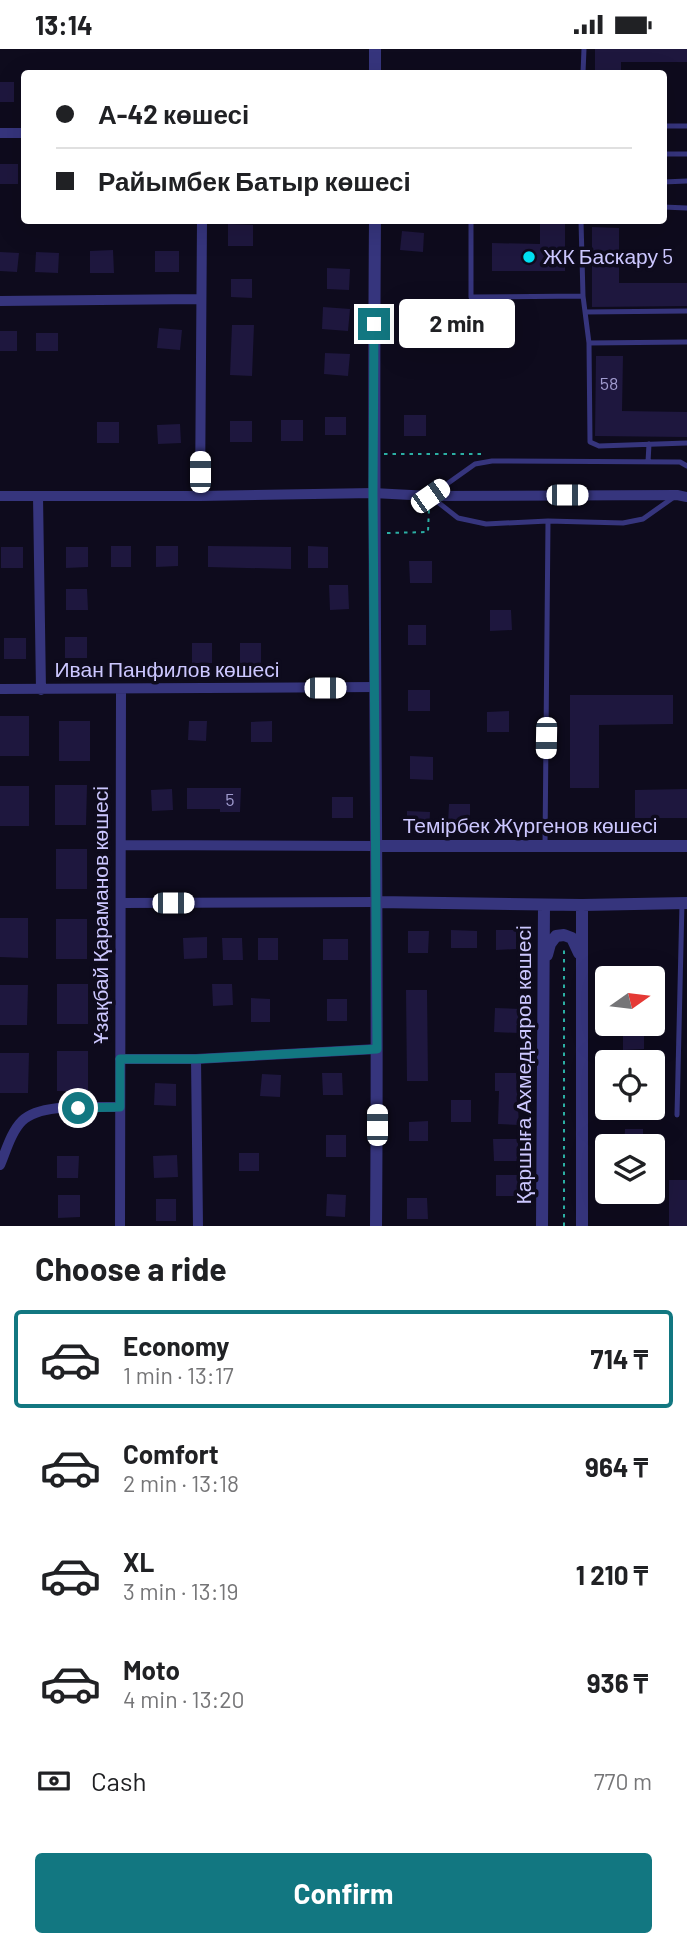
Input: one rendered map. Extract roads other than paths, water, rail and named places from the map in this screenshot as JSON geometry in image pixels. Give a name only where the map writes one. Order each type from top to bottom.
[{"type":"street","points":[[376,49],[376,70]]},
{"type":"street","points":[[0,133],[21,133]]},
{"type":"street","points":[[200,496],[202,224]]},
{"type":"street","points":[[375,224],[373,533],[377,846],[376,1226]]},
{"type":"street","points":[[0,301],[200,299]]},
{"type":"street","points":[[0,496],[373,493],[430,496],[682,496]]},
{"type":"street","points":[[38,496],[41,690]]},
{"type":"street","name":"Иван Панфилов көшесі","points":[[0,689],[376,687]]},
{"type":"street","name":"Ұзақбай Қараманов көшесі","points":[[120,1226],[121,689]]},
{"type":"street","name":"Темірбек Жүргенов көшесі","points":[[121,845],[687,846]]},
{"type":"street","points":[[122,903],[685,903]]},
{"type":"street","name":"Қаршыға Ахмедьяров көшесі","points":[[542,1226],[544,905]]},
{"type":"street","points":[[582,905],[582,1226]]},
{"type":"street","points":[[544,969],[550,944],[556,936],[572,938],[581,963]]},
{"type":"street","points":[[120,1059],[196,1059],[377,1049]]},
{"type":"street","points":[[196,1059],[198,1226]]},
{"type":"street","points":[[0,1165],[14,1133],[21,1122],[33,1112],[57,1108],[120,1107]]},
{"type":"lane","points":[[583,70],[584,49]]},
{"type":"lane","points":[[667,126],[687,126]]},
{"type":"lane","points":[[667,154],[687,154]]},
{"type":"lane","points":[[667,182],[687,181]]},
{"type":"lane","points":[[667,207],[687,208]]},
{"type":"lane","points":[[471,224],[471,297],[583,296]]},
{"type":"lane","points":[[581,224],[583,296],[589,342],[590,442],[600,446],[687,443]]},
{"type":"lane","points":[[585,312],[687,311]]},
{"type":"lane","points":[[589,342],[687,342]]},
{"type":"lane","points":[[648,462],[649,444]]},
{"type":"lane","points":[[682,496],[643,519],[623,523],[548,521],[486,524],[458,518],[430,496],[475,464],[492,461],[680,462],[687,466]]},
{"type":"lane","points":[[545,846],[548,521]]},
{"type":"lane","points":[[677,1115],[679,1005],[685,903]]},
{"type":"lane","points":[[679,1005],[687,1006]]},
{"type":"place","name":"ЖК Баскару 5","points":[[529,257]]}]
